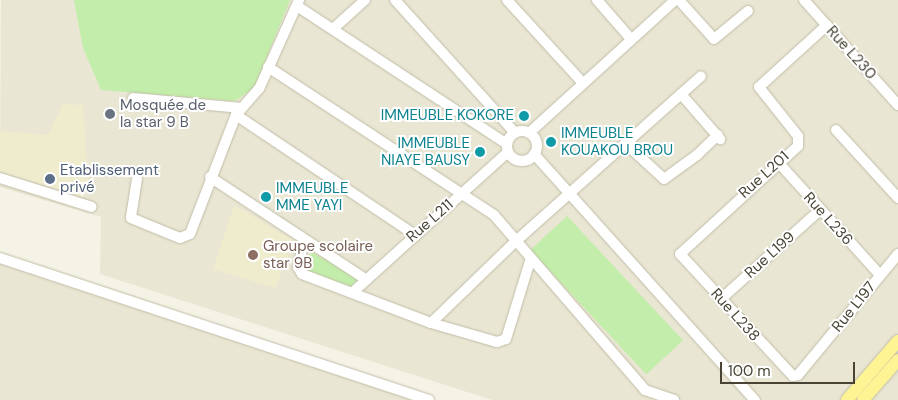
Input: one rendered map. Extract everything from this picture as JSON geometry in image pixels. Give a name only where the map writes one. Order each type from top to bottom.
[{"type":"main road","points":[[847,400],[898,342]]},
{"type":"main road","points":[[864,400],[898,360]]},
{"type":"street","points":[[334,28],[366,0]]},
{"type":"street","points":[[395,0],[515,133],[528,133],[582,82],[677,0],[714,39],[748,11]]},
{"type":"street","points":[[507,0],[582,82]]},
{"type":"street","points":[[597,0],[631,39]]},
{"type":"street","name":"Rue L230","points":[[804,0],[896,99]]},
{"type":"street","points":[[137,179],[131,218],[180,238],[190,234],[210,177],[238,112],[259,89],[298,3],[508,148],[520,161],[534,154]]},
{"type":"street","name":"Rue L201","points":[[682,257],[681,250],[800,141],[760,86],[826,25]]},
{"type":"street","points":[[268,67],[494,215],[530,261],[645,390],[674,400]]},
{"type":"street","points":[[431,323],[515,242],[701,76]]},
{"type":"street","points":[[625,143],[664,179],[719,137],[681,94]]},
{"type":"street","points":[[133,98],[238,112],[414,234]]},
{"type":"street","points":[[836,130],[898,198]]},
{"type":"street","points":[[508,148],[515,133]]},
{"type":"street","points":[[528,133],[536,145],[534,154]]},
{"type":"street","name":"Rue L211","points":[[353,292],[414,234],[463,193],[508,148]]},
{"type":"street","points":[[534,154],[572,193],[755,400]]},
{"type":"street","name":"Rue L236","points":[[778,162],[880,274]]},
{"type":"street","points":[[210,177],[304,241],[365,279]]},
{"type":"street","points":[[0,178],[92,208]]},
{"type":"street","name":"Rue L199","points":[[721,299],[820,210]]},
{"type":"street","points":[[304,241],[299,271],[431,323],[502,342],[506,339],[530,261]]},
{"type":"street","name":"Rue L197","points":[[788,374],[798,375],[898,254]]},
{"type":"street","name":"Rue L238","points":[[682,257],[788,374]]},
{"type":"street","points":[[0,258],[429,400]]},
{"type":"shaded area","points":[[1,0],[898,0],[898,400],[492,400],[100,274],[101,217],[0,187]]},
{"type":"shaded area","points":[[63,104],[83,105],[88,182],[83,197],[0,172],[0,131],[48,135]]},
{"type":"shaded area","name":"Groupe scolaire star 9B","points":[[234,205],[294,241],[275,288],[213,269]]},
{"type":"shaded area","points":[[0,260],[423,400],[0,400]]},
{"type":"green space","points":[[74,0],[290,0],[254,88],[235,101],[101,90],[83,48]]},
{"type":"green space","points":[[567,216],[683,340],[646,374],[530,250]]},
{"type":"green space","points":[[313,253],[360,279],[351,288],[303,272],[306,256]]},
{"type":"place","name":"Mosquée de la star 9 B","points":[[110,114]]},
{"type":"place","name":"IMMEUBLE KOKORE","points":[[524,116]]},
{"type":"place","name":"IMMEUBLE KOUAKOU BROU","points":[[551,142]]},
{"type":"place","name":"IMMEUBLE NIAYE BAUSY","points":[[480,152]]},
{"type":"place","name":"Etablissement privé","points":[[50,179]]},
{"type":"place","name":"IMMEUBLE MME YAYI","points":[[266,197]]},
{"type":"place","name":"Groupe scolaire star 9B","points":[[253,255]]}]
